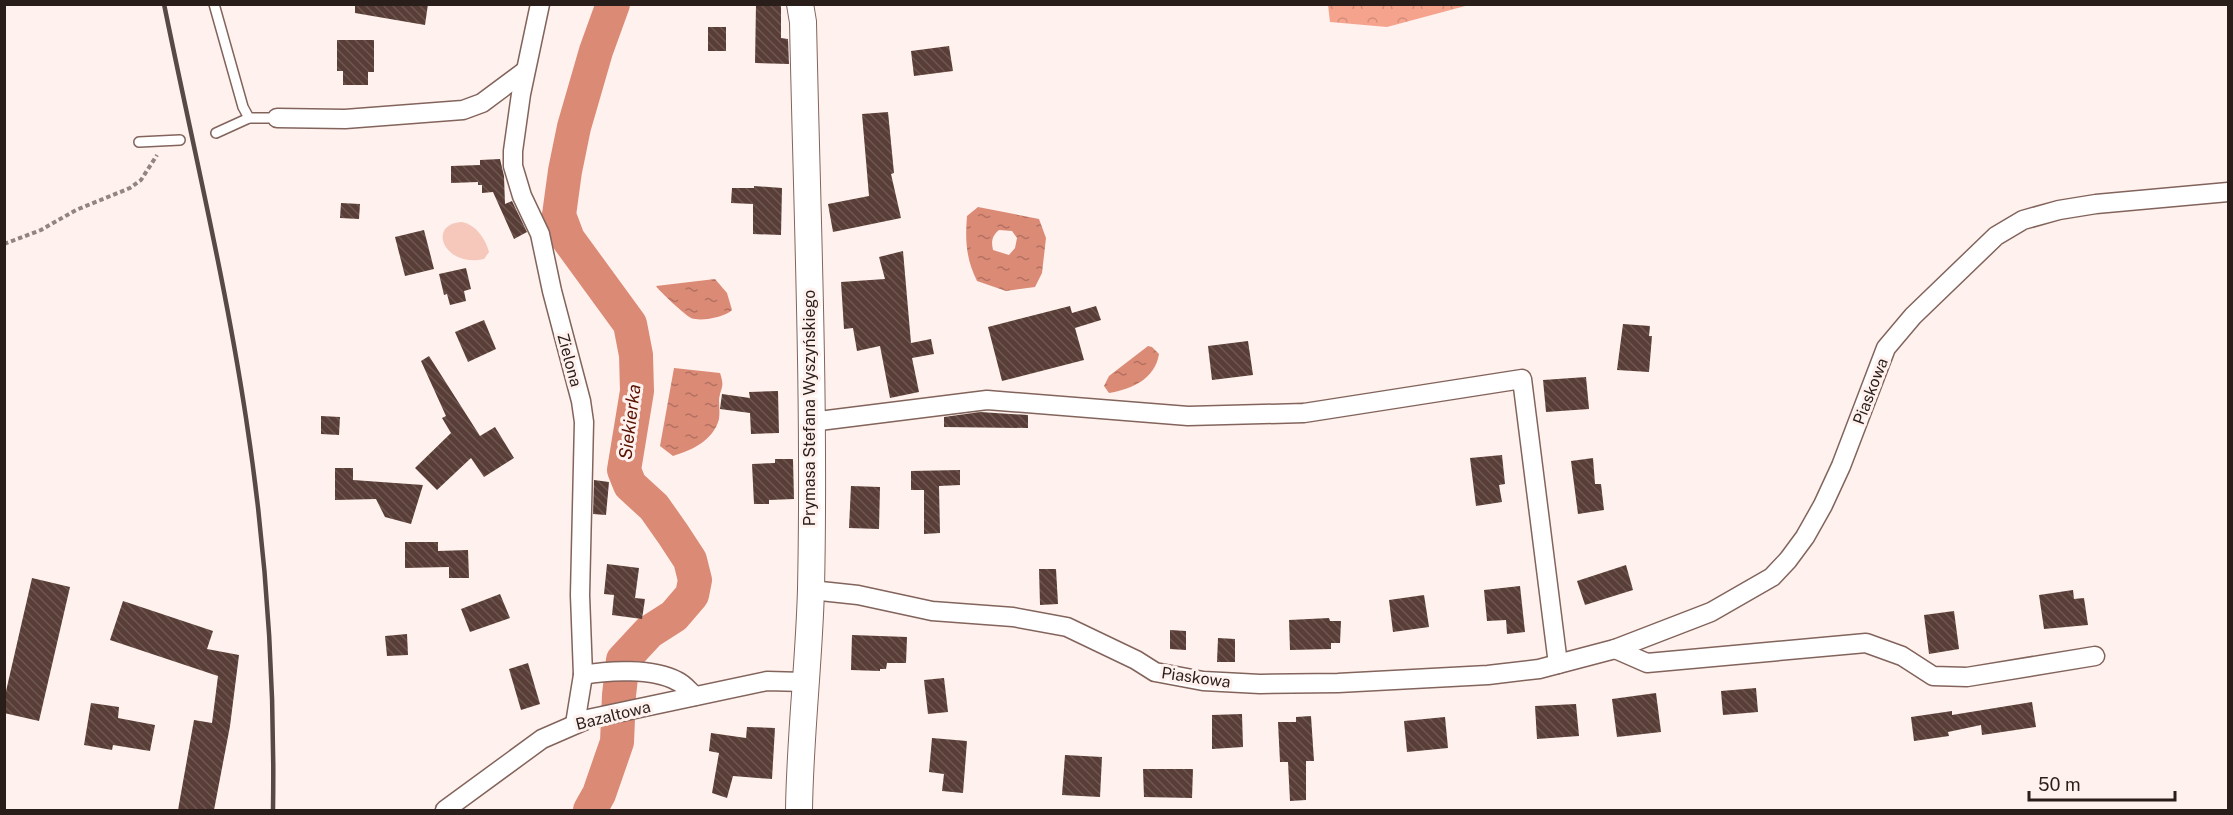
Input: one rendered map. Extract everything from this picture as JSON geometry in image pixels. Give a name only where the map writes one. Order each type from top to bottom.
[{"type":"main road","name":"Prymasa Stefana Wyszyńskiego","points":[[799,810],[804,682],[811,590],[811,422],[803,22],[800,4]]},
{"type":"street","name":"Zielona","points":[[540,4],[525,71],[513,151],[514,172],[522,196],[540,234],[584,422],[580,595],[583,675],[581,721]]},
{"type":"street","points":[[277,118],[345,119],[463,110],[482,103],[525,71]]},
{"type":"street","name":"Piaskowa","points":[[811,590],[858,595],[932,611],[1014,617],[1067,627],[1136,660],[1155,672],[1203,681],[1260,684],[1488,675],[1539,669],[1615,649],[1711,612],[1772,577],[1788,560],[1805,537],[1823,505],[1841,466],[1886,348],[1913,316],[1996,236],[2023,220],[2059,210],[2096,204],[2229,192]]},
{"type":"street","points":[[811,422],[987,400],[1188,416],[1304,413],[1522,379],[1558,664]]},
{"type":"street","points":[[1615,649],[1647,663],[1866,644],[1902,656],[1934,676],[1967,677],[2095,656]]},
{"type":"street","points":[[583,675],[608,670],[645,673],[674,679],[695,696]]},
{"type":"street","name":"Bazaltowa","points":[[445,810],[542,739],[581,721],[767,681],[804,682]]},
{"type":"lane","points":[[214,4],[243,107],[249,118]]},
{"type":"lane","points":[[216,133],[249,118],[277,118]]},
{"type":"lane","points":[[138,142],[175,141]]},
{"type":"path","points":[[4,244],[41,230],[76,210],[130,188],[141,180],[159,152],[175,141]]},
{"type":"shaded area","points":[[462,222],[476,229],[485,242],[489,252],[484,259],[470,260],[459,257],[450,252],[445,245],[443,237],[445,230],[451,225]]},
{"type":"green space","points":[[1328,4],[1469,5],[1387,27],[1330,22]]},
{"type":"water","points":[[978,207],[1039,219],[1046,238],[1042,273],[1035,287],[1006,291],[977,281],[967,249],[967,216]],"holes":[[[999,230],[1012,231],[1017,238],[1015,248],[1009,255],[993,250],[993,239],[997,232]]]},
{"type":"water","points":[[715,279],[727,293],[732,310],[719,317],[707,319],[691,318],[656,286]]},
{"type":"water","points":[[1148,346],[1159,354],[1153,370],[1134,385],[1109,393],[1104,386],[1109,376]]},
{"type":"water","points":[[674,368],[720,373],[722,384],[719,419],[712,433],[701,443],[673,456],[660,446]]},
{"type":"building","points":[[355,4],[428,4],[425,25],[355,13]]},
{"type":"building","points":[[756,4],[781,4],[781,38],[788,39],[789,64],[755,63]]},
{"type":"building","points":[[708,27],[726,27],[726,51],[708,51]]},
{"type":"building","points":[[337,40],[374,40],[374,72],[368,72],[368,85],[343,85],[343,71],[337,71]]},
{"type":"building","points":[[949,46],[953,71],[914,76],[911,51]]},
{"type":"building","points":[[888,112],[894,173],[891,174],[901,218],[833,232],[828,204],[869,196],[862,114]]},
{"type":"building","points":[[500,159],[504,176],[505,204],[512,201],[527,232],[514,239],[493,192],[482,193],[482,185],[478,185],[478,182],[451,183],[451,166],[480,165],[480,160]]},
{"type":"building","points":[[754,186],[782,188],[781,235],[753,234],[753,204],[731,203],[732,188],[754,188]]},
{"type":"building","points":[[341,203],[360,204],[359,219],[340,218]]},
{"type":"building","points":[[424,230],[434,269],[405,276],[395,237]]},
{"type":"building","points":[[903,251],[911,343],[931,339],[934,354],[912,358],[919,392],[890,398],[880,346],[857,351],[853,328],[844,329],[841,282],[885,279],[879,257]]},
{"type":"building","points":[[466,268],[471,289],[464,291],[466,301],[450,305],[447,294],[444,295],[439,274]]},
{"type":"building","points":[[1070,306],[1072,313],[1096,306],[1101,320],[1075,328],[1084,360],[1002,381],[988,327]]},
{"type":"building","points":[[484,320],[496,349],[468,362],[455,332]]},
{"type":"building","points":[[1623,324],[1650,326],[1649,336],[1652,336],[1649,372],[1617,370]]},
{"type":"building","points":[[1248,341],[1253,375],[1212,380],[1208,346]]},
{"type":"building","points":[[429,356],[480,436],[495,427],[514,458],[484,477],[471,458],[437,490],[415,468],[451,433],[442,418],[446,416],[421,361]]},
{"type":"building","points":[[1586,377],[1589,409],[1546,412],[1543,380]]},
{"type":"building","points":[[778,391],[779,433],[751,434],[750,413],[720,409],[722,394],[750,398],[749,392]]},
{"type":"building","points":[[980,412],[1028,415],[1028,428],[944,427],[944,417]]},
{"type":"building","points":[[321,416],[340,417],[339,435],[321,434]]},
{"type":"building","points":[[1502,455],[1505,484],[1499,485],[1502,502],[1476,506],[1470,458]]},
{"type":"building","points":[[1593,458],[1595,484],[1601,484],[1604,510],[1578,514],[1571,461]]},
{"type":"building","points":[[775,459],[793,459],[794,499],[769,500],[769,504],[754,504],[752,464],[775,463]]},
{"type":"building","points":[[335,468],[353,468],[353,480],[423,485],[411,524],[385,517],[376,499],[335,500]]},
{"type":"building","points":[[960,470],[960,485],[939,486],[940,533],[924,534],[924,490],[911,490],[911,471]]},
{"type":"building","points":[[594,480],[609,482],[606,515],[593,514]]},
{"type":"building","points":[[851,486],[880,487],[879,529],[849,528]]},
{"type":"building","points":[[405,542],[438,542],[438,551],[468,550],[469,578],[449,578],[449,567],[405,568]]},
{"type":"building","points":[[607,564],[639,568],[635,598],[645,599],[642,619],[612,615],[614,595],[604,594]]},
{"type":"building","points":[[1626,565],[1633,590],[1585,605],[1577,581]]},
{"type":"building","points":[[1039,569],[1056,569],[1058,604],[1040,605]]},
{"type":"building","points":[[32,578],[70,587],[39,721],[4,713],[4,700]]},
{"type":"building","points":[[1520,586],[1525,632],[1507,634],[1506,620],[1487,621],[1484,590]]},
{"type":"building","points":[[2073,590],[2074,599],[2084,598],[2088,625],[2044,629],[2039,595]]},
{"type":"building","points":[[500,594],[510,618],[470,632],[461,609]]},
{"type":"building","points":[[1424,595],[1429,627],[1393,632],[1389,600]]},
{"type":"building","points":[[123,601],[213,631],[207,649],[239,655],[230,726],[214,810],[178,810],[194,720],[212,723],[218,676],[110,640]]},
{"type":"building","points":[[1954,611],[1959,649],[1929,654],[1924,615]]},
{"type":"building","points":[[1329,618],[1330,621],[1341,621],[1340,643],[1331,643],[1331,649],[1290,650],[1289,620]]},
{"type":"building","points":[[1170,630],[1186,631],[1186,650],[1170,649]]},
{"type":"building","points":[[407,634],[408,655],[387,656],[385,636]]},
{"type":"building","points":[[852,635],[907,637],[906,663],[887,663],[886,669],[880,669],[880,671],[851,670]]},
{"type":"building","points":[[1218,638],[1235,639],[1235,662],[1217,662]]},
{"type":"building","points":[[528,663],[540,704],[521,710],[509,669]]},
{"type":"building","points":[[944,678],[948,712],[928,714],[924,680]]},
{"type":"building","points":[[1756,688],[1758,712],[1723,715],[1721,691]]},
{"type":"building","points":[[1656,693],[1661,732],[1617,737],[1612,699]]},
{"type":"building","points":[[2032,702],[2036,727],[1982,735],[1981,725],[1948,732],[1949,736],[1914,741],[1911,717],[1952,711],[1952,715]]},
{"type":"building","points":[[91,703],[119,707],[118,718],[155,725],[150,751],[113,745],[112,750],[84,745]]},
{"type":"building","points":[[1576,704],[1579,736],[1537,739],[1535,706]]},
{"type":"building","points":[[1242,714],[1243,747],[1212,749],[1212,715]]},
{"type":"building","points":[[1311,716],[1314,761],[1306,761],[1306,800],[1290,801],[1288,762],[1280,762],[1278,722],[1296,722],[1296,717]]},
{"type":"building","points":[[1445,717],[1448,748],[1407,752],[1404,721]]},
{"type":"building","points":[[747,727],[775,728],[772,779],[733,776],[727,798],[712,793],[719,753],[709,751],[711,733],[746,738]]},
{"type":"building","points":[[932,738],[967,741],[963,793],[942,791],[944,774],[929,772]]},
{"type":"building","points":[[1065,755],[1102,757],[1100,797],[1062,795]]},
{"type":"building","points":[[1143,769],[1193,769],[1192,798],[1144,797]]},
{"type":"waterway","name":"Siekierka","points":[[590,810],[599,794],[617,742],[623,660],[649,632],[674,616],[692,595],[695,580],[690,560],[654,507],[630,485],[624,470],[637,391],[636,355],[630,324],[568,239],[559,215],[574,127],[596,51],[613,4]]},
{"type":"railway","points":[[164,4],[238,366],[253,467],[264,565],[271,663],[273,810]]}]
